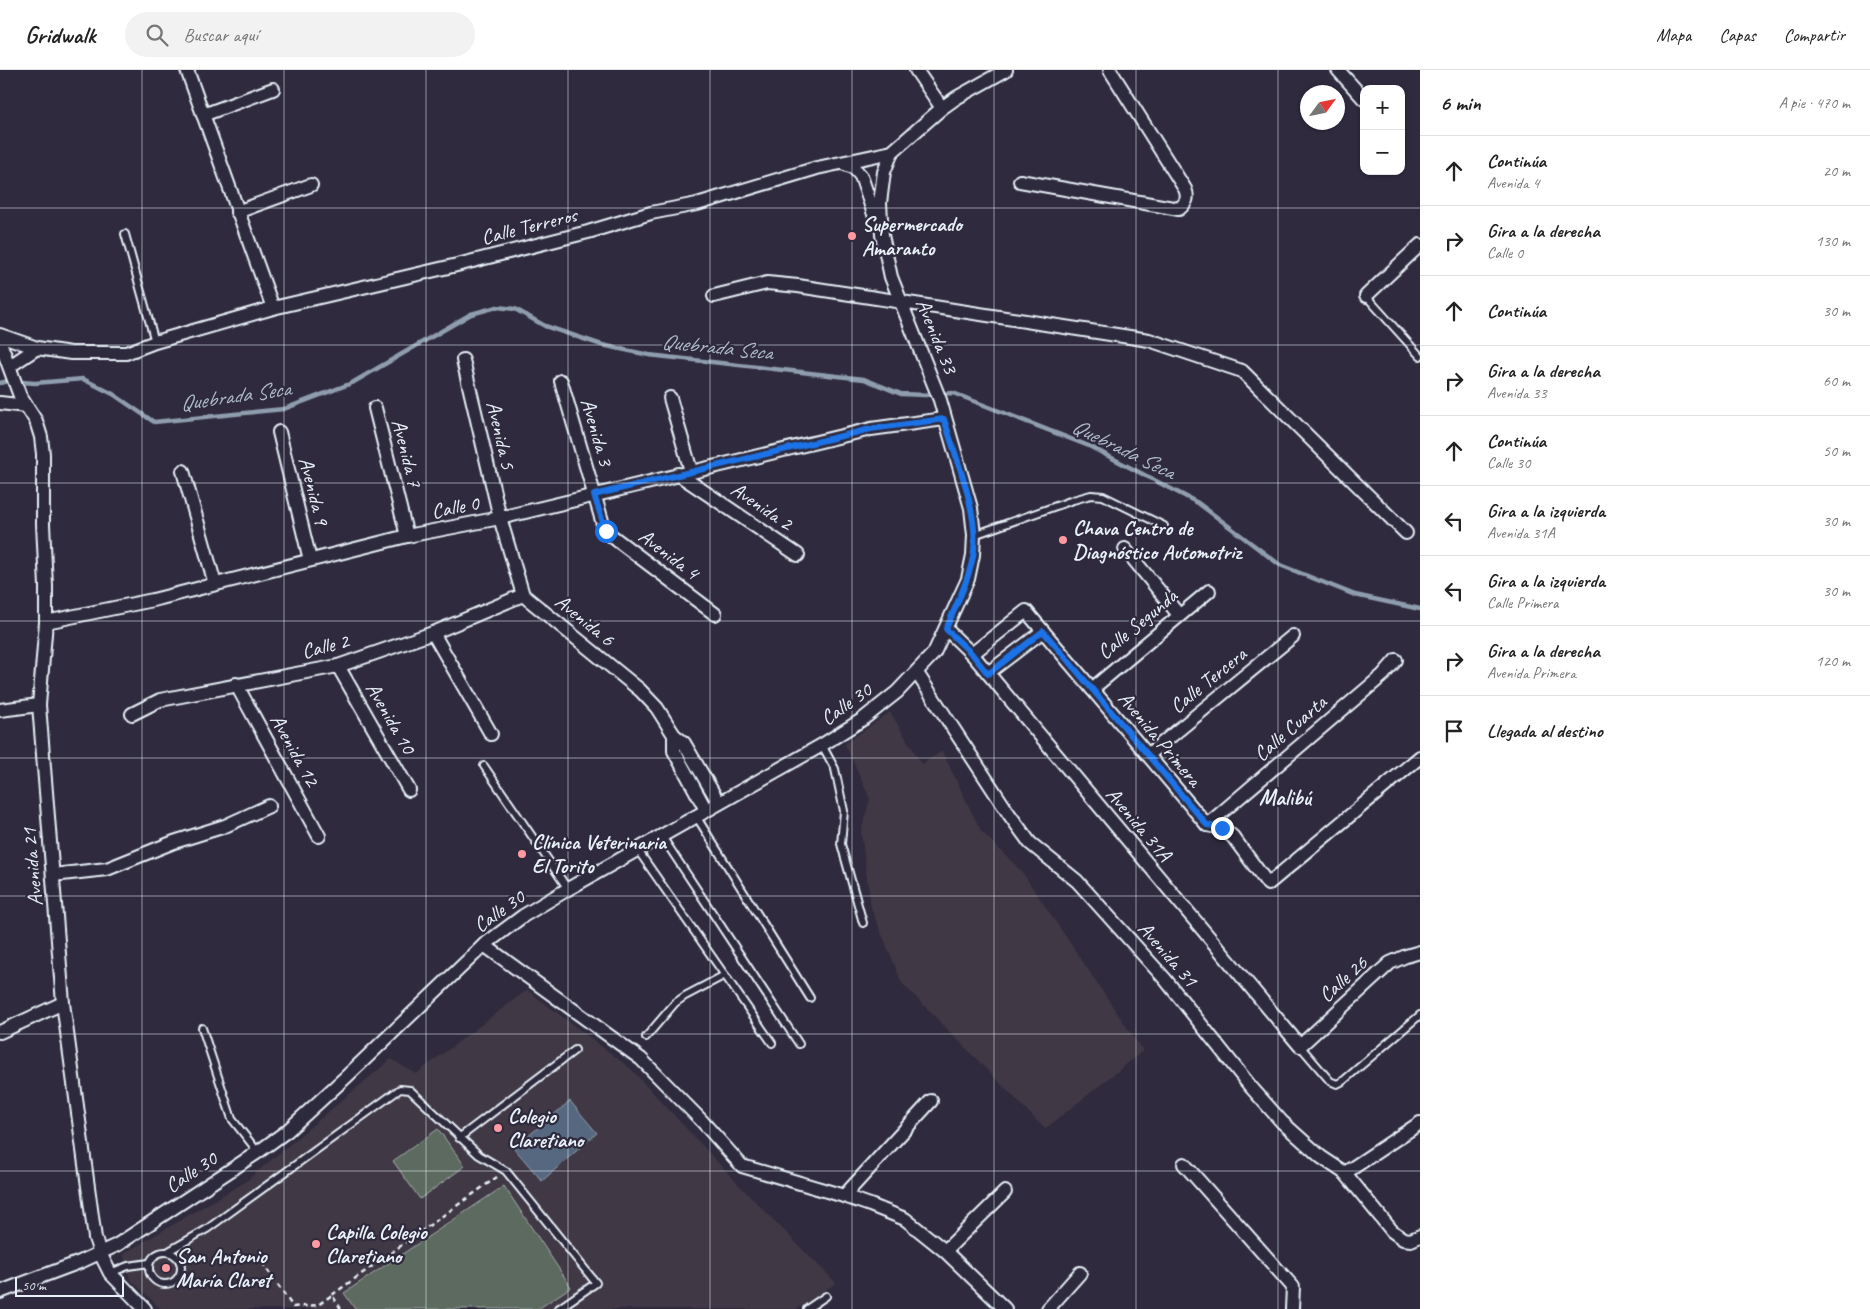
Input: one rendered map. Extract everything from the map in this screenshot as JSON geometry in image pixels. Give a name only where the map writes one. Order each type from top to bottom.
[{"type":"street","points":[[187,70],[273,308]]},
{"type":"street","points":[[916,70],[942,108]]},
{"type":"street","name":"Calle Terreros","points":[[0,335],[37,348],[71,353],[126,353],[155,342],[273,308],[588,232],[650,213],[697,204],[817,168],[892,152],[942,108],[1006,70]]},
{"type":"street","points":[[1020,181],[1179,210],[1186,203],[1188,195],[1185,189],[1110,70]]},
{"type":"street","points":[[1338,70],[1360,94]]},
{"type":"street","points":[[203,115],[273,89]]},
{"type":"street","name":"Avenida 33","points":[[892,152],[884,172],[880,203],[882,235],[891,277],[940,400],[971,508],[974,535]]},
{"type":"street","points":[[842,163],[853,167],[860,176],[882,235]]},
{"type":"street","points":[[238,212],[311,185]]},
{"type":"street","points":[[1366,296],[1420,246]]},
{"type":"street","points":[[714,296],[767,283],[798,286],[1149,340],[1242,371],[1406,534]]},
{"type":"street","name":"Avenida 21","points":[[0,342],[23,401],[36,421],[42,436],[42,524],[46,622],[39,704],[63,1003],[95,1238],[110,1273],[144,1309]]},
{"type":"street","points":[[12,370],[37,348]]},
{"type":"street","name":"Avenida 5","points":[[463,360],[500,518]]},
{"type":"street","name":"Avenida 3","points":[[561,381],[594,495]]},
{"type":"street","points":[[670,398],[685,473]]},
{"type":"street","points":[[0,403],[23,401]]},
{"type":"street","name":"Avenida 7","points":[[375,408],[407,536]]},
{"type":"street","name":"Calle 0","points":[[46,622],[153,600],[407,536],[500,518],[871,429],[944,419]]},
{"type":"street","name":"Avenida 9","points":[[279,432],[310,560]]},
{"type":"street","points":[[183,471],[215,584]]},
{"type":"street","name":"Avenida 2","points":[[685,473],[798,555]]},
{"type":"street","name":"Avenida 4","points":[[594,495],[606,531],[715,614]]},
{"type":"street","name":"Avenida 6","points":[[500,518],[523,595],[640,690],[657,708],[674,735],[684,743],[719,804]]},
{"type":"street","name":"Calle 30","points":[[0,1292],[118,1245],[287,1131],[484,945],[523,916],[637,849],[822,745],[863,719],[897,692],[934,653],[968,579],[973,555],[974,535]]},
{"type":"street","points":[[1125,549],[1179,615]]},
{"type":"street","name":"Calle Segunda","points":[[1092,689],[1208,591]]},
{"type":"street","name":"Calle 2","points":[[132,714],[160,700],[338,666],[433,632],[523,595]]},
{"type":"street","name":"Avenida Primera","points":[[972,654],[1026,611],[1207,825],[1222,828],[1233,837],[1268,884],[1420,757]]},
{"type":"street","name":"Avenida 31A","points":[[946,629],[972,654],[1300,1046]]},
{"type":"street","points":[[988,674],[1043,631]]},
{"type":"street","points":[[433,632],[491,734]]},
{"type":"street","name":"Calle Tercera","points":[[1148,755],[1294,636]]},
{"type":"street","name":"Calle Cuarta","points":[[1207,825],[1383,675],[1396,660]]},
{"type":"street","name":"Avenida 10","points":[[338,666],[410,790]]},
{"type":"street","name":"Avenida 31","points":[[917,673],[1030,843],[1077,880],[1165,979],[1250,1086],[1282,1122],[1320,1157],[1345,1173],[1392,1231],[1403,1239],[1416,1238]]},
{"type":"street","name":"Avenida 12","points":[[236,684],[319,836]]},
{"type":"street","points":[[0,710],[39,704]]},
{"type":"street","name":"Avenida 6","points":[[674,735],[674,751],[701,813]]},
{"type":"street","points":[[53,875],[107,869],[174,842],[225,826],[269,806]]},
{"type":"street","points":[[484,945],[641,1058],[742,1166],[844,1196],[905,1220],[945,1252],[1005,1309]]},
{"type":"street","name":"Calle 26","points":[[1300,1046],[1390,963],[1420,952]]},
{"type":"street","points":[[0,1032],[63,1003]]},
{"type":"street","points":[[844,1196],[932,1102]]},
{"type":"street","points":[[1345,1173],[1420,1124]]},
{"type":"street","points":[[1184,1164],[1293,1287],[1292,1309]]},
{"type":"street","points":[[945,1252],[1005,1192]]},
{"type":"street","points":[[1048,1309],[1080,1273]]},
{"type":"lane","points":[[125,234],[155,342]]},
{"type":"lane","points":[[1366,296],[1420,356]]},
{"type":"lane","points":[[974,535],[1092,495],[1103,496],[1164,526]]},
{"type":"lane","points":[[822,745],[834,769],[844,811],[841,844],[863,923]]},
{"type":"lane","points":[[484,766],[568,890]]},
{"type":"lane","points":[[701,813],[810,998]]},
{"type":"lane","points":[[661,836],[799,1044]]},
{"type":"lane","points":[[637,849],[772,1043]]},
{"type":"lane","points":[[646,1037],[675,1003],[684,996],[725,974]]},
{"type":"lane","points":[[1300,1046],[1330,1081],[1338,1084],[1344,1081],[1420,1015]]},
{"type":"lane","points":[[202,1028],[232,1119],[258,1152]]},
{"type":"lane","points":[[459,1138],[575,1050]]},
{"type":"lane","points":[[167,1252],[177,1256],[182,1269],[179,1278],[173,1283],[164,1285],[155,1281],[150,1274],[149,1264],[156,1254],[167,1252],[207,1229],[400,1089],[410,1090],[479,1155],[506,1171],[596,1283],[558,1309]]},
{"type":"lane","points":[[110,1273],[128,1266],[149,1264]]},
{"type":"lane","points":[[807,1309],[826,1296]]},
{"type":"path","points":[[257,1255],[293,1307],[318,1306],[506,1171]]},
{"type":"path","points":[[332,1295],[341,1309]]},
{"type":"shaded area","points":[[890,712],[922,764],[942,751],[981,831],[1022,872],[1143,1051],[1045,1129],[902,983],[871,908],[861,832],[870,799],[845,744]]},
{"type":"shaded area","name":"Colegio Claretiano","points":[[527,990],[630,1068],[739,1185],[836,1283],[797,1309],[161,1309],[130,1279],[123,1254],[245,1182],[391,1059],[416,1074]]},
{"type":"green space","points":[[438,1129],[465,1166],[420,1199],[393,1161]]},
{"type":"green space","points":[[504,1186],[571,1287],[538,1309],[355,1309],[344,1293]]},
{"type":"water","points":[[570,1101],[597,1133],[542,1181],[514,1148]]},
{"type":"waterway","name":"Quebrada Seca","points":[[0,383],[8,381],[35,383],[83,379],[113,394],[154,422],[284,409],[352,383],[471,314],[497,307],[515,309],[545,326],[602,345],[649,355],[864,379],[901,394],[953,393],[1089,446],[1198,503],[1280,565],[1355,595],[1420,609]]},
{"type":"place","name":"Supermercado Amaranto","points":[[852,236]]},
{"type":"place","name":"Chava Centro de Diagnóstico Automotriz","points":[[1063,540]]},
{"type":"place","name":"Clínica Veterinaria El Torito","points":[[522,854]]},
{"type":"place","name":"Colegio Claretiano","points":[[498,1128]]},
{"type":"place","name":"Capilla Colegio Claretiano","points":[[316,1244]]},
{"type":"place","name":"San Antonio María Claret","points":[[166,1268]]},
{"type":"district","name":"Malibú","points":[[1285,797]]},
{"type":"route","points":[[606,531],[594,495],[871,429],[944,419],[971,508],[974,535],[973,555],[968,579],[946,629],[972,654],[988,674],[1043,631],[1207,825],[1222,828]]}]
